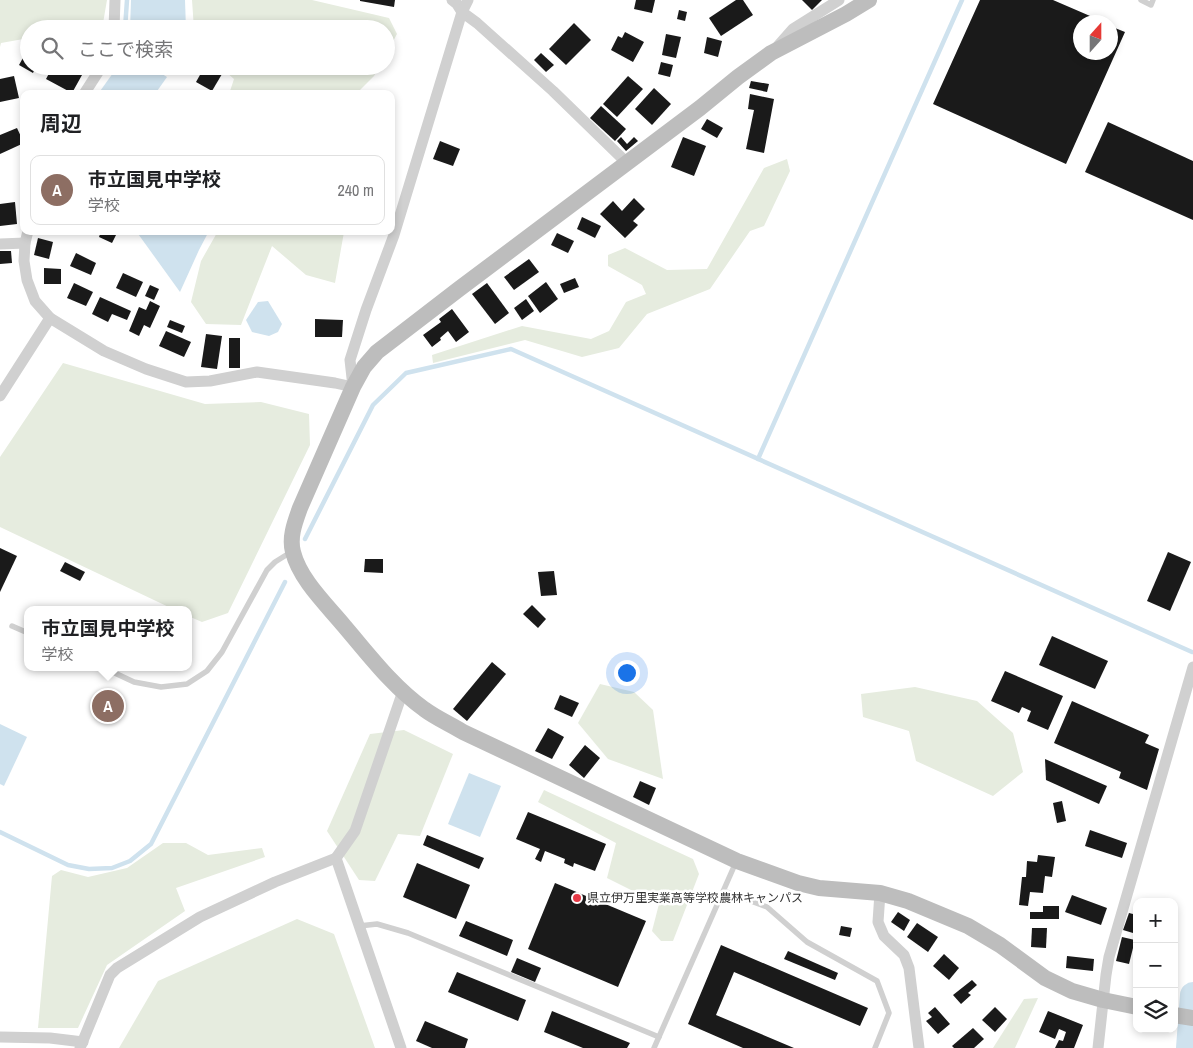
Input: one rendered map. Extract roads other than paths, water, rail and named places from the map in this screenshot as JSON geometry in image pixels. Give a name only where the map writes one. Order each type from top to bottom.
[{"type":"street","points":[[114,20],[115,0]]},
{"type":"street","points":[[452,0],[462,12],[477,23],[553,91],[627,163]]},
{"type":"street","points":[[395,232],[462,12],[468,0]]},
{"type":"street","points":[[771,53],[793,29],[839,0]]},
{"type":"street","points":[[869,0],[771,53],[377,352],[364,367],[353,387],[300,508],[294,524],[292,537],[293,551],[298,565],[311,586],[375,662],[403,691],[424,709],[463,732],[737,861],[812,887],[880,893],[908,901],[968,926],[1000,945],[1045,978],[1072,991],[1133,1007]]},
{"type":"street","points":[[87,90],[96,75]]},
{"type":"street","points":[[353,387],[350,360],[366,310],[394,235]]},
{"type":"street","points":[[0,244],[27,237],[24,261],[27,280],[36,301],[50,318],[104,351],[146,369],[186,382],[210,381],[257,372],[353,387]]},
{"type":"street","points":[[0,396],[50,318]]},
{"type":"street","points":[[1098,1048],[1109,957],[1193,667]]},
{"type":"street","points":[[0,1037],[50,1038],[82,1045],[110,974],[117,968],[200,917],[275,882],[336,858],[355,831],[403,691]]},
{"type":"street","points":[[336,858],[401,1048]]},
{"type":"street","points":[[880,893],[878,922],[884,936],[904,955],[909,968],[919,1048]]},
{"type":"street","points":[[1178,1016],[1193,1018]]},
{"type":"lane","points":[[1141,0],[1151,5],[1153,0]]},
{"type":"lane","points":[[111,671],[134,682],[161,687],[187,684],[207,671],[222,652],[267,570],[275,562],[293,551]]},
{"type":"lane","points":[[12,626],[24,631]]},
{"type":"lane","points":[[654,1048],[737,861]]},
{"type":"lane","points":[[724,891],[766,907],[807,942],[877,980],[889,1013],[875,1048]]},
{"type":"lane","points":[[359,926],[377,924],[390,926],[659,1037]]},
{"type":"water","points":[[131,0],[185,0],[186,20],[130,20]]},
{"type":"water","points":[[112,75],[164,75],[167,77],[158,90],[101,90]]},
{"type":"water","points":[[139,235],[207,235],[180,292]]},
{"type":"water","points":[[268,301],[282,324],[278,332],[269,336],[252,332],[246,320],[258,302]]},
{"type":"water","points":[[0,724],[27,737],[4,786],[0,784]]},
{"type":"water","points":[[469,773],[501,786],[480,837],[448,824]]},
{"type":"waterway","points":[[126,20],[127,0]]},
{"type":"waterway","points":[[758,459],[962,0]]},
{"type":"waterway","points":[[305,539],[373,405],[406,373],[511,349],[1192,652]]},
{"type":"waterway","points":[[0,832],[68,865],[89,869],[112,868],[130,861],[151,844],[285,582]]},
{"type":"waterway","points":[[1189,1048],[1193,995]]},
{"type":"place","name":"市立国見中学校","points":[[108,706]]},
{"type":"place","name":"県立伊万里実業高等学校農林キャンパス","points":[[577,898]]}]
